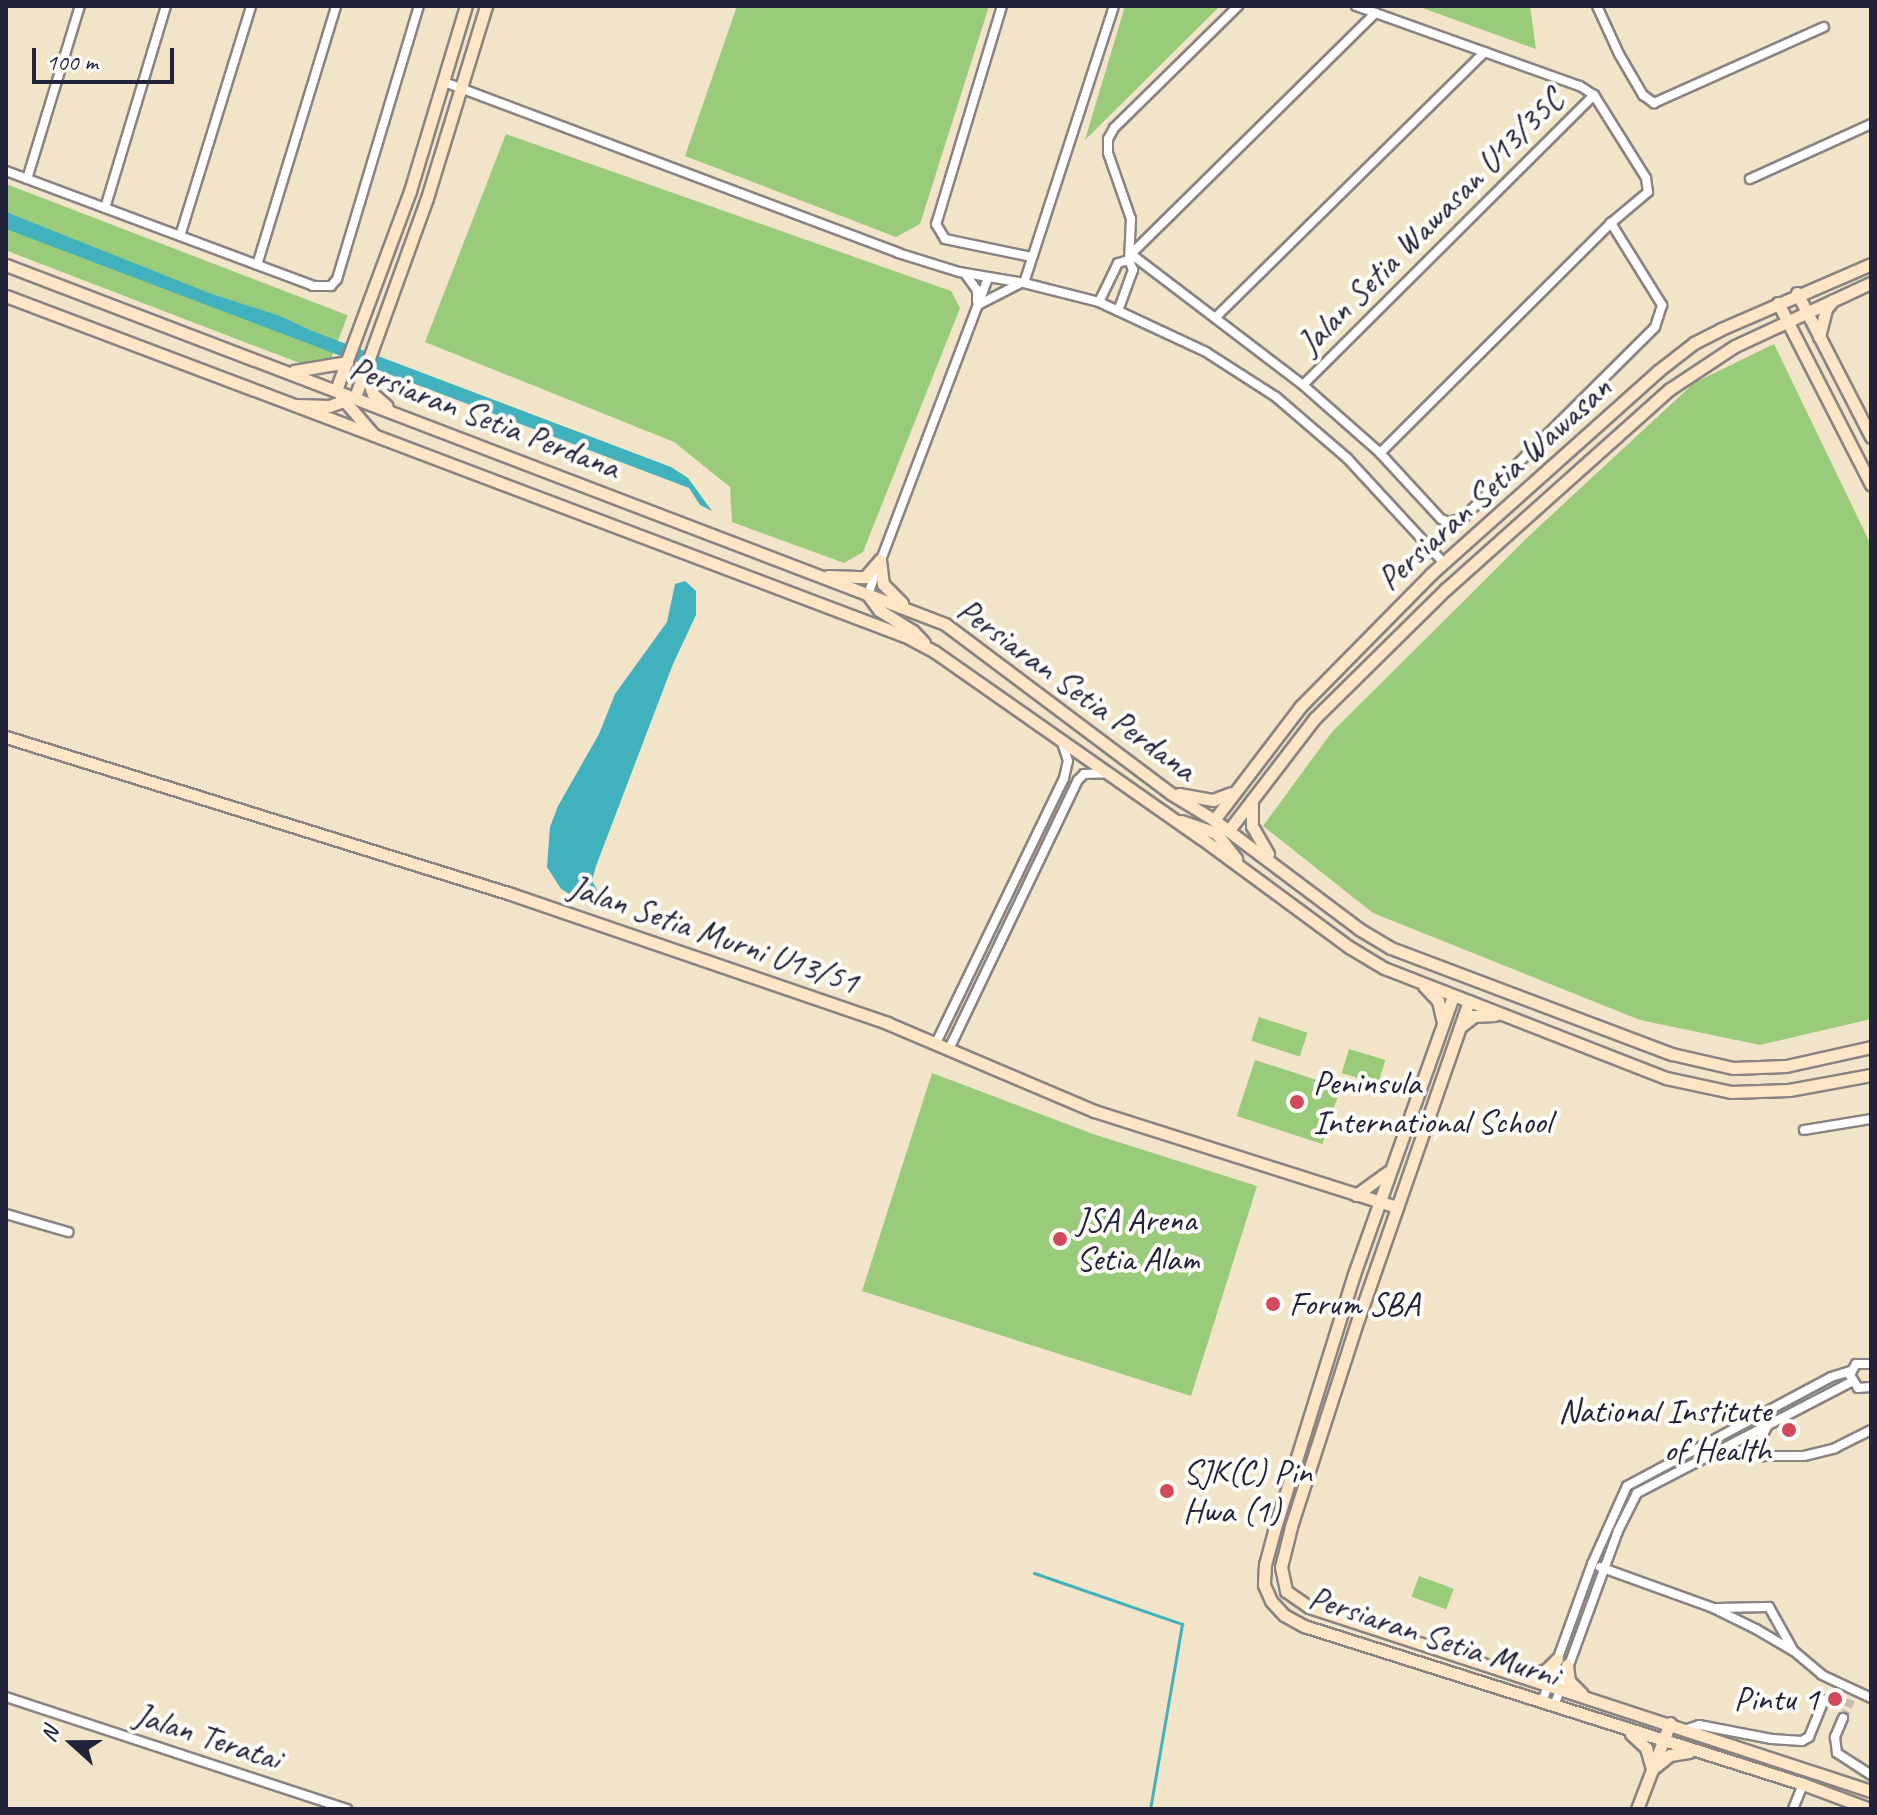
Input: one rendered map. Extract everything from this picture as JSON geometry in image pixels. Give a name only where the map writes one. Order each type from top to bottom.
[{"type":"street","points":[[27,179],[80,6]]},
{"type":"street","points":[[105,208],[166,6]]},
{"type":"street","points":[[180,236],[251,6]]},
{"type":"street","points":[[257,265],[336,6]]},
{"type":"street","points":[[6,171],[257,265],[322,288],[331,286],[337,279],[419,6]]},
{"type":"street","points":[[336,390],[410,191],[466,6]]},
{"type":"street","points":[[350,400],[371,353],[462,89],[486,6]]},
{"type":"street","points":[[1002,6],[936,224],[945,239],[1032,257]]},
{"type":"street","points":[[1023,283],[1114,6]]},
{"type":"street","points":[[1118,311],[1133,270],[1130,257],[1131,219],[1108,153],[1108,139],[1114,128],[1238,6]]},
{"type":"street","points":[[1356,6],[1580,86],[1594,95],[1646,178],[1648,192],[1611,223],[1380,453]]},
{"type":"street","points":[[1600,7],[1627,68],[1643,95],[1654,103],[1824,27]]},
{"type":"street","points":[[1099,302],[1118,263],[1130,257],[1375,13]]},
{"type":"street","points":[[1215,318],[1485,52]]},
{"type":"street","points":[[444,82],[883,248],[964,273],[1023,283],[1099,302],[1206,352],[1276,397],[1347,458],[1444,563],[1471,567]]},
{"type":"street","name":"Jalan Setia Wawasan U13/35C","points":[[1303,385],[1594,95]]},
{"type":"street","points":[[1750,179],[1871,124]]},
{"type":"street","points":[[1130,257],[1303,385],[1380,453],[1441,519],[1449,522],[1464,517],[1655,327],[1662,312],[1659,298],[1611,223]]},
{"type":"street","name":"Persiaran Setia Wawasan","points":[[1215,826],[1237,790],[1300,707],[1444,563],[1679,354],[1721,329],[1797,293],[1871,264]]},
{"type":"street","name":"Persiaran Setia Perdana","points":[[6,265],[336,390],[350,400],[396,413],[945,624],[1215,826],[1229,830],[1359,929],[1391,948],[1672,1054],[1733,1068],[1786,1066],[1871,1047]]},
{"type":"street","points":[[964,273],[977,290],[977,306]]},
{"type":"street","points":[[930,649],[913,631],[879,610],[868,594],[988,278]]},
{"type":"street","points":[[977,306],[993,294],[1023,283]]},
{"type":"street","name":"Persiaran Setia Wawasan","points":[[1229,830],[1315,718],[1443,592],[1670,389],[1725,352],[1871,283]]},
{"type":"street","points":[[1797,293],[1871,437]]},
{"type":"street","name":"Persiaran Setia Perdana","points":[[6,296],[377,439],[902,634],[930,649],[1174,819],[1349,947],[1384,968],[1666,1078],[1731,1092],[1789,1090],[1871,1075]]},
{"type":"street","points":[[1819,337],[1826,309],[1836,297]]},
{"type":"street","points":[[1778,303],[1871,485]]},
{"type":"street","points":[[1771,330],[1787,334],[1799,344]]},
{"type":"street","points":[[286,371],[315,370],[347,361]]},
{"type":"street","points":[[365,369],[373,394],[396,413]]},
{"type":"street","points":[[290,405],[350,400]]},
{"type":"street","points":[[350,400],[377,439]]},
{"type":"street","points":[[816,575],[859,578],[872,571],[880,560]]},
{"type":"street","points":[[880,560],[883,584],[890,594],[919,614]]},
{"type":"street","points":[[1443,592],[1444,563]]},
{"type":"street","name":"Jalan Setia Murni U13/51","points":[[6,737],[511,894],[887,1023],[1094,1111],[1396,1207]]},
{"type":"street","points":[[936,1043],[1064,778],[1068,761],[1061,740]]},
{"type":"street","points":[[949,1049],[1078,780],[1084,774],[1108,773]]},
{"type":"street","points":[[1170,793],[1213,800],[1237,790]]},
{"type":"street","points":[[1252,800],[1255,834],[1281,868]]},
{"type":"street","points":[[1174,819],[1215,826],[1244,869]]},
{"type":"street","points":[[1435,965],[1465,988],[1500,990]]},
{"type":"street","points":[[1418,982],[1438,1001],[1443,1023]]},
{"type":"street","points":[[1453,996],[1465,988]]},
{"type":"street","points":[[1465,988],[1469,1001]]},
{"type":"street","name":"Persiaran Setia Murni","points":[[1453,996],[1378,1201],[1274,1531],[1264,1585],[1271,1601],[1284,1615],[1304,1626],[1803,1784],[1870,1809]]},
{"type":"street","name":"Persiaran Setia Murni","points":[[1469,1001],[1396,1207],[1289,1536],[1281,1567],[1282,1582],[1293,1598],[1309,1607],[1871,1791]]},
{"type":"street","points":[[1459,1028],[1482,1013],[1515,1018]]},
{"type":"street","points":[[1804,1130],[1871,1119]]},
{"type":"street","points":[[1369,1229],[1366,1207],[1356,1195],[1375,1184],[1390,1169]]},
{"type":"street","points":[[6,1214],[68,1232]]},
{"type":"street","points":[[1548,1704],[1592,1564],[1627,1486],[1831,1377],[1851,1371],[1860,1362],[1871,1364]]},
{"type":"street","points":[[1851,1371],[1851,1382]]},
{"type":"street","points":[[1526,1678],[1562,1662],[1637,1493],[1851,1382]]},
{"type":"street","points":[[1851,1382],[1862,1389],[1871,1387]]},
{"type":"street","points":[[1763,1456],[1760,1440],[1768,1426]]},
{"type":"street","points":[[1726,1448],[1763,1456],[1826,1451],[1871,1430]]},
{"type":"street","points":[[1592,1564],[1713,1608],[1795,1652],[1853,1696],[1871,1698]]},
{"type":"street","points":[[1713,1608],[1769,1607],[1795,1652]]},
{"type":"street","points":[[1562,1662],[1569,1681],[1587,1698]]},
{"type":"street","points":[[1687,1729],[1699,1725],[1782,1741],[1802,1741],[1809,1737],[1831,1680]]},
{"type":"street","name":"Jalan Teratai","points":[[6,1697],[347,1809]]},
{"type":"street","points":[[1843,1718],[1835,1737],[1837,1753],[1871,1775]]},
{"type":"street","points":[[1637,1809],[1670,1723]]},
{"type":"street","points":[[1621,1727],[1646,1748],[1652,1770]]},
{"type":"street","points":[[1652,1770],[1670,1755],[1706,1754]]},
{"type":"street","points":[[1793,1809],[1803,1784]]},
{"type":"street","points":[[308,1809],[313,1798]]},
{"type":"green space","points":[[737,6],[989,6],[920,224],[896,237],[685,156]]},
{"type":"green space","points":[[1125,6],[1220,6],[1085,140]]},
{"type":"green space","points":[[1417,6],[1530,6],[1536,49]]},
{"type":"green space","points":[[506,134],[951,291],[960,308],[863,552],[844,563],[732,522],[730,487],[674,442],[425,342]]},
{"type":"green space","points":[[6,184],[348,315],[325,373],[6,250]]},
{"type":"green space","points":[[1774,344],[1871,545],[1871,1019],[1760,1045],[1640,1020],[1373,913],[1263,826],[1332,732],[1530,535],[1694,383]]},
{"type":"green space","points":[[1259,1017],[1308,1033],[1300,1057],[1251,1041]]},
{"type":"green space","points":[[1349,1049],[1385,1060],[1378,1084],[1342,1073]]},
{"type":"green space","points":[[1255,1060],[1341,1088],[1322,1144],[1237,1116]]},
{"type":"green space","name":"JSA Arena Setia Alam","points":[[932,1073],[1093,1134],[1257,1186],[1191,1396],[862,1291]]},
{"type":"green space","points":[[1419,1576],[1454,1589],[1446,1609],[1411,1597]]},
{"type":"water","points":[[6,212],[209,293],[280,316],[312,331],[671,467],[688,478],[712,511],[700,505],[689,488],[6,229]]},
{"type":"water","points":[[685,581],[696,591],[696,615],[673,664],[596,866],[592,881],[600,895],[598,902],[578,899],[561,889],[547,867],[550,827],[558,806],[599,734],[615,694],[667,622],[675,584]]},
{"type":"waterway","points":[[1034,1573],[1182,1624],[1150,1809]]},
{"type":"tunnel","points":[[1843,1718],[1851,1700]]},
{"type":"place","name":"Peninsula International School","points":[[1297,1102]]},
{"type":"place","name":"JSA Arena Setia Alam","points":[[1060,1239]]},
{"type":"place","name":"Forum SBA","points":[[1273,1304]]},
{"type":"place","name":"National Institute of Health","points":[[1789,1430]]},
{"type":"place","name":"SJK(C) Pin Hwa (1)","points":[[1167,1491]]},
{"type":"place","name":"Pintu 1","points":[[1835,1699]]}]
